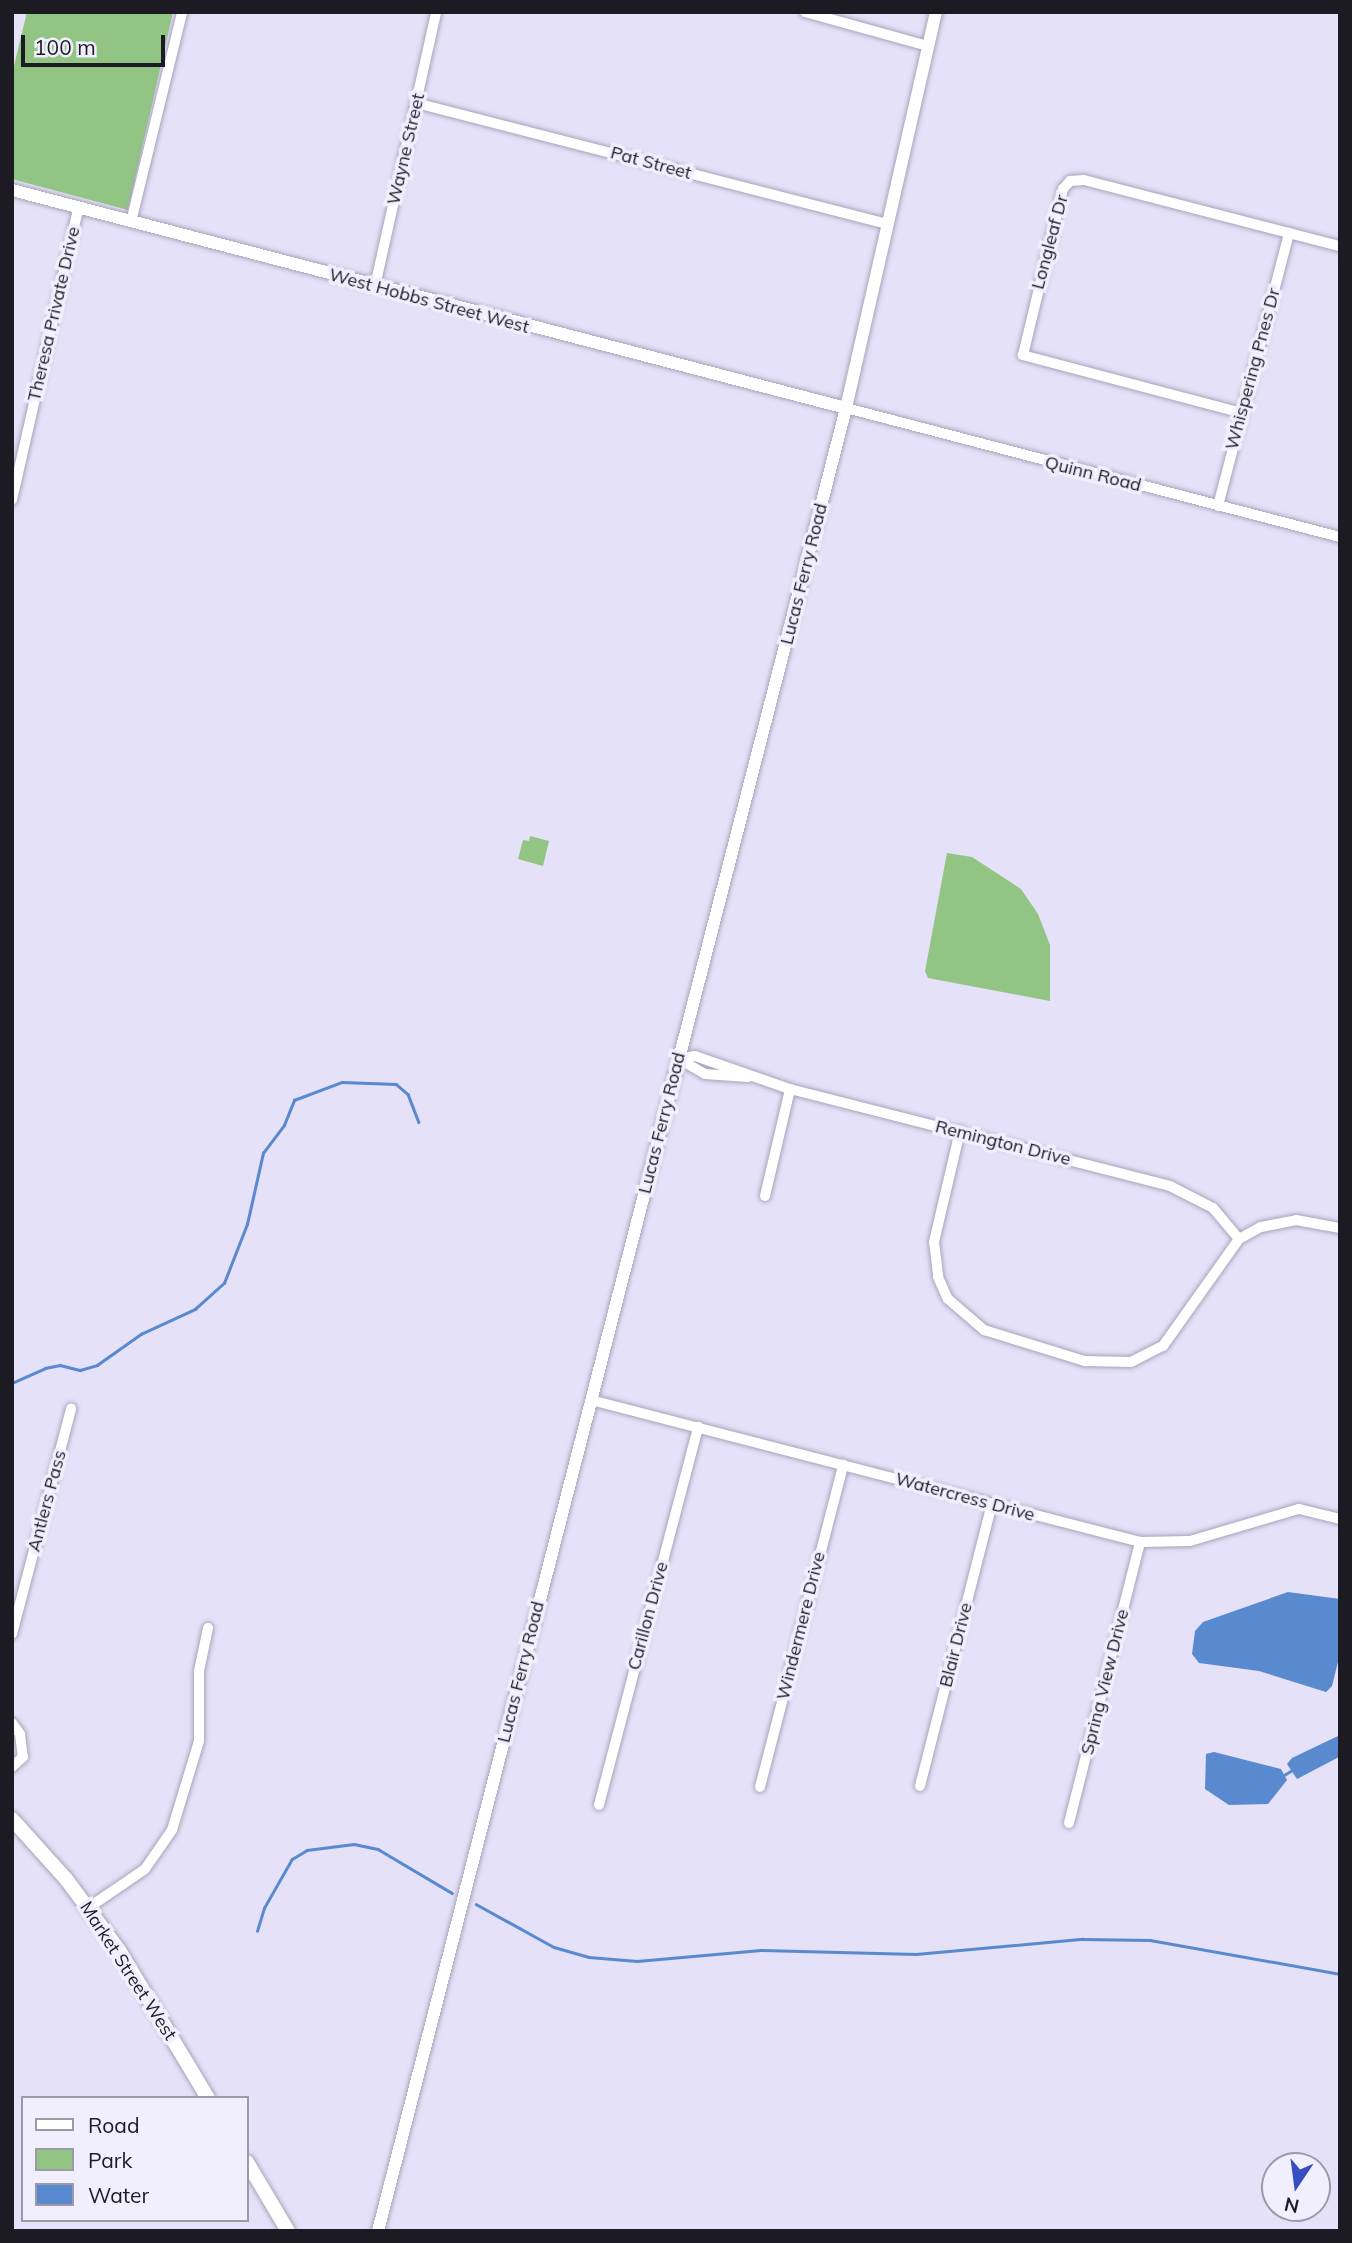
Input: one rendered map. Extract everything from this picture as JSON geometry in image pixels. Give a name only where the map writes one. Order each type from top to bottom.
[{"type":"main road","name":"Market Street West","points":[[12,1819],[120,1950],[207,2096]]},
{"type":"main road","points":[[248,2164],[288,2231]]},
{"type":"street","points":[[131,222],[182,12]]},
{"type":"street","name":"Wayne Street","points":[[375,286],[436,12]]},
{"type":"street","points":[[805,12],[928,46]]},
{"type":"street","name":"Lucas Ferry Road","points":[[378,2231],[846,408],[936,12]]},
{"type":"street","name":"Pat Street","points":[[416,103],[886,224]]},
{"type":"street","name":"Longleaf Dr","points":[[1242,413],[1023,355],[1063,189],[1070,181],[1084,180],[1340,246]]},
{"type":"street","name":"West Hobbs Street West","points":[[12,190],[846,408]]},
{"type":"street","name":"Theresa Private Drive","points":[[12,500],[78,209]]},
{"type":"street","name":"Whispering Pnes Dr","points":[[1218,506],[1289,233]]},
{"type":"street","name":"Quinn Road","points":[[846,408],[1340,537]]},
{"type":"street","name":"Remington Drive","points":[[679,1059],[705,1074],[749,1077],[960,1131],[1192,1195],[1222,1216],[1239,1239]]},
{"type":"street","points":[[765,1196],[790,1089]]},
{"type":"street","points":[[960,1131],[934,1242],[938,1277],[948,1299],[964,1317],[1006,1339],[1108,1364],[1143,1358],[1172,1337],[1239,1239],[1261,1227],[1296,1220],[1339,1225]]},
{"type":"street","name":"Watercress Drive","points":[[591,1400],[1140,1542],[1190,1541],[1299,1509],[1340,1519]]},
{"type":"street","name":"Antlers Pass","points":[[12,1634],[71,1409]]},
{"type":"street","name":"Carillon Drive","points":[[599,1805],[698,1427]]},
{"type":"street","name":"Windermere Drive","points":[[760,1787],[843,1465]]},
{"type":"street","name":"Blair Drive","points":[[920,1786],[992,1504]]},
{"type":"street","name":"Spring View Drive","points":[[1069,1823],[1140,1542]]},
{"type":"street","points":[[88,1908],[145,1869],[172,1830],[199,1741],[199,1671],[208,1628]]},
{"type":"street","points":[[12,1723],[17,1746],[23,1757],[12,1767]]},
{"type":"green space","points":[[27,12],[173,12],[128,210],[12,179],[12,74]]},
{"type":"green space","points":[[530,836],[549,841],[543,866],[518,859],[523,840],[529,841]]},
{"type":"green space","points":[[947,853],[972,857],[1021,889],[1038,914],[1050,945],[1050,1001],[928,978],[925,971]]},
{"type":"water","points":[[1288,1592],[1340,1599],[1340,1654],[1332,1686],[1326,1692],[1259,1671],[1199,1663],[1192,1654],[1195,1631],[1203,1622]]},
{"type":"water","points":[[1340,1735],[1339,1757],[1297,1779],[1287,1764],[1292,1758]]},
{"type":"water","points":[[1214,1752],[1281,1769],[1287,1780],[1268,1804],[1229,1805],[1205,1789],[1206,1754]]},
{"type":"waterway","points":[[12,1383],[45,1368],[60,1365],[80,1370],[97,1365],[141,1334],[195,1309],[224,1283],[247,1224],[263,1153],[284,1125],[294,1100],[342,1082],[396,1084],[408,1094],[419,1122]]},
{"type":"waterway","points":[[1284,1775],[1294,1769]]},
{"type":"waterway","points":[[257,1931],[264,1908],[292,1859],[307,1850],[354,1844],[378,1849],[452,1893]]},
{"type":"waterway","points":[[476,1904],[554,1947],[589,1957],[637,1961],[761,1950],[916,1954],[1082,1939],[1150,1940],[1340,1974]]}]
